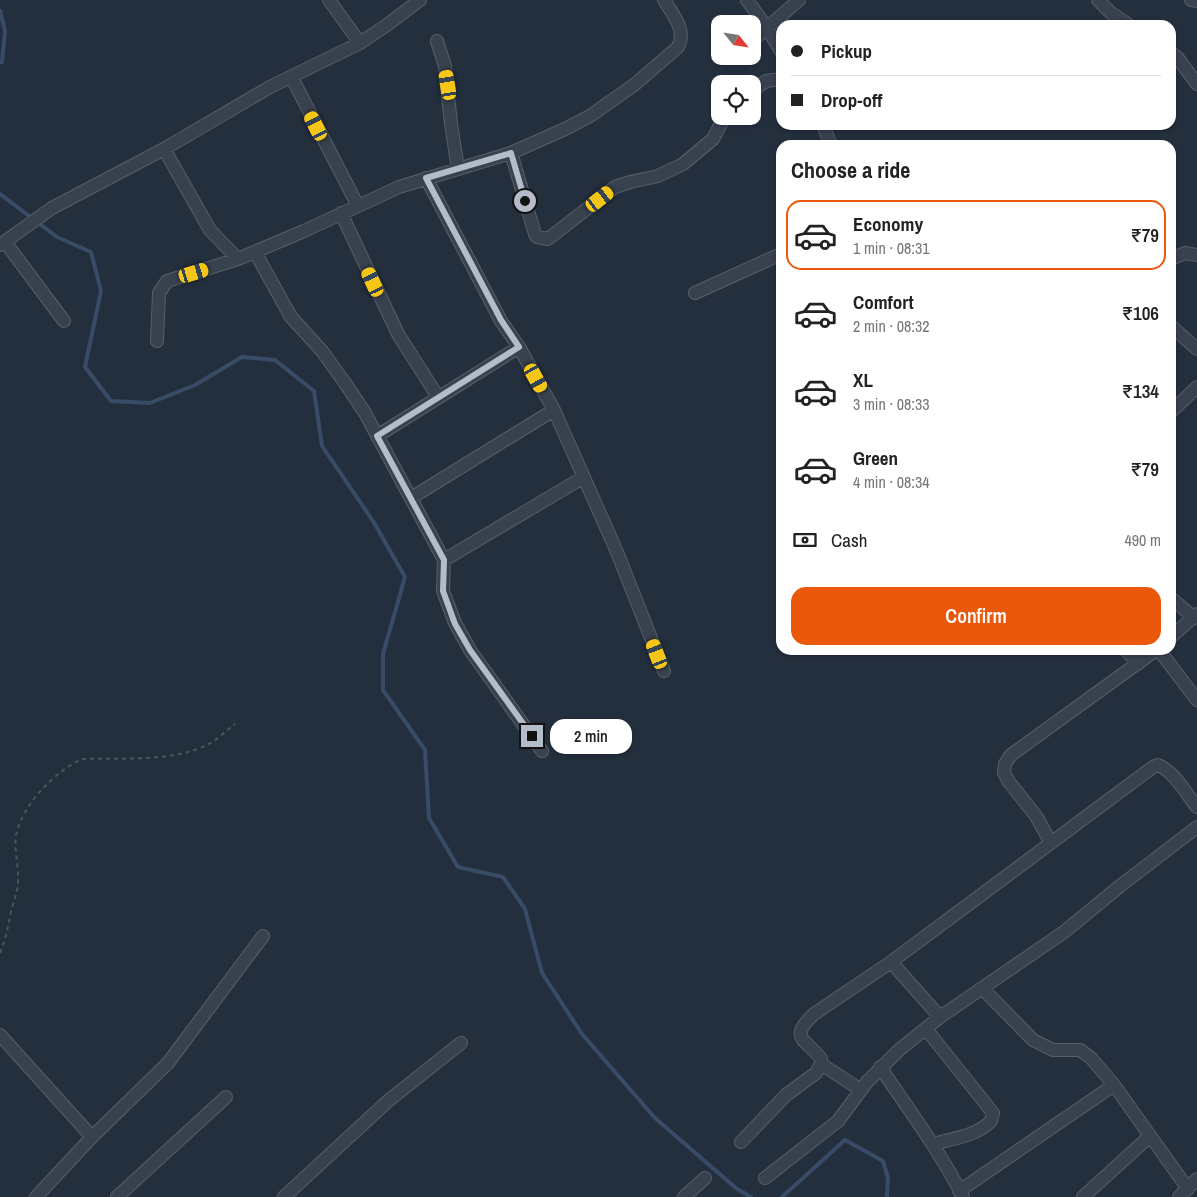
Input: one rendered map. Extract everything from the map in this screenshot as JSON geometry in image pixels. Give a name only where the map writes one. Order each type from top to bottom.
[{"type":"street","points":[[330,0],[360,43]]},
{"type":"street","points":[[157,342],[159,293],[167,281],[238,259],[304,232],[399,187],[511,153],[590,116],[634,85],[678,47],[682,41],[682,34],[664,0]]},
{"type":"street","points":[[747,0],[776,43]]},
{"type":"street","points":[[776,20],[799,0]]},
{"type":"street","points":[[1098,0],[1122,20]]},
{"type":"street","points":[[1190,0],[1197,1]]},
{"type":"street","points":[[64,322],[2,244],[52,208],[164,150],[270,88],[360,43],[387,25],[415,1]]},
{"type":"street","points":[[761,34],[776,20]]},
{"type":"street","points":[[437,41],[445,66],[458,169]]},
{"type":"street","points":[[1176,56],[1197,84]]},
{"type":"street","points":[[292,78],[358,206]]},
{"type":"street","points":[[761,85],[766,81],[776,80]]},
{"type":"street","points":[[511,153],[535,234],[540,238],[548,239],[615,187],[658,176],[683,164],[713,139],[720,125]]},
{"type":"street","points":[[164,150],[210,230],[238,259]]},
{"type":"street","points":[[426,178],[501,320],[519,347],[554,410],[617,552],[664,671]]},
{"type":"street","points":[[341,213],[398,334],[438,397]]},
{"type":"street","points":[[255,252],[292,317],[322,351],[345,383],[377,436],[444,560],[443,591],[455,624],[470,650],[542,751]]},
{"type":"street","points":[[1176,256],[1185,252],[1197,254]]},
{"type":"street","points":[[695,293],[776,256]]},
{"type":"street","points":[[1176,330],[1197,349]]},
{"type":"street","points":[[377,436],[519,347]]},
{"type":"street","points":[[1176,407],[1197,387]]},
{"type":"street","points":[[411,498],[554,410]]},
{"type":"street","points":[[444,560],[584,477]]},
{"type":"street","points":[[1176,602],[1195,616],[1176,633]]},
{"type":"street","points":[[1130,655],[1138,664]]},
{"type":"street","points":[[1051,843],[1032,811],[1009,782],[1004,773],[1005,764],[1011,756],[1151,655]]},
{"type":"street","points":[[1162,655],[1197,700]]},
{"type":"street","points":[[741,1142],[786,1095],[816,1073],[821,1064],[821,1059],[808,1046],[800,1030],[814,1014],[891,962],[1153,767],[1158,765],[1172,775],[1197,808]]},
{"type":"street","points":[[765,1178],[838,1120],[880,1067],[940,1017],[1064,932],[1197,827]]},
{"type":"street","points":[[36,1197],[92,1137],[168,1063],[263,936]]},
{"type":"street","points":[[891,962],[940,1017]]},
{"type":"street","points":[[983,989],[1034,1040],[1053,1050],[1080,1050],[1091,1058],[1114,1085],[1150,1136],[1192,1185]]},
{"type":"street","points":[[926,1029],[992,1113],[991,1121],[979,1130],[933,1144]]},
{"type":"street","points":[[0,1036],[92,1137]]},
{"type":"street","points":[[284,1197],[388,1101],[461,1043]]},
{"type":"street","points":[[821,1064],[861,1090]]},
{"type":"street","points":[[880,1067],[933,1144],[961,1194],[1114,1085]]},
{"type":"street","points":[[117,1197],[226,1097]]},
{"type":"street","points":[[1083,1197],[1150,1136]]},
{"type":"street","points":[[684,1197],[705,1178]]},
{"type":"path","points":[[0,953],[6,938],[18,883],[15,853],[16,834],[25,812],[57,774],[70,764],[82,759],[168,755],[198,749],[209,744],[235,724]]},
{"type":"waterway","points":[[0,11],[5,31],[2,62],[0,62]]},
{"type":"waterway","points":[[0,194],[57,237],[91,252],[101,291],[85,367],[111,401],[150,403],[195,385],[242,357],[275,360],[314,391],[322,446],[373,521],[405,577],[383,654],[383,690],[425,750],[429,818],[458,867],[503,877],[525,909],[542,973],[582,1034],[655,1118],[737,1189],[751,1197]]},
{"type":"waterway","points":[[782,1197],[845,1140],[883,1161],[888,1178],[887,1197]]},
{"type":"route","points":[[525,201],[511,153],[426,178],[501,320],[519,347],[377,436],[444,560],[443,591],[455,624],[470,650],[532,736]]}]
